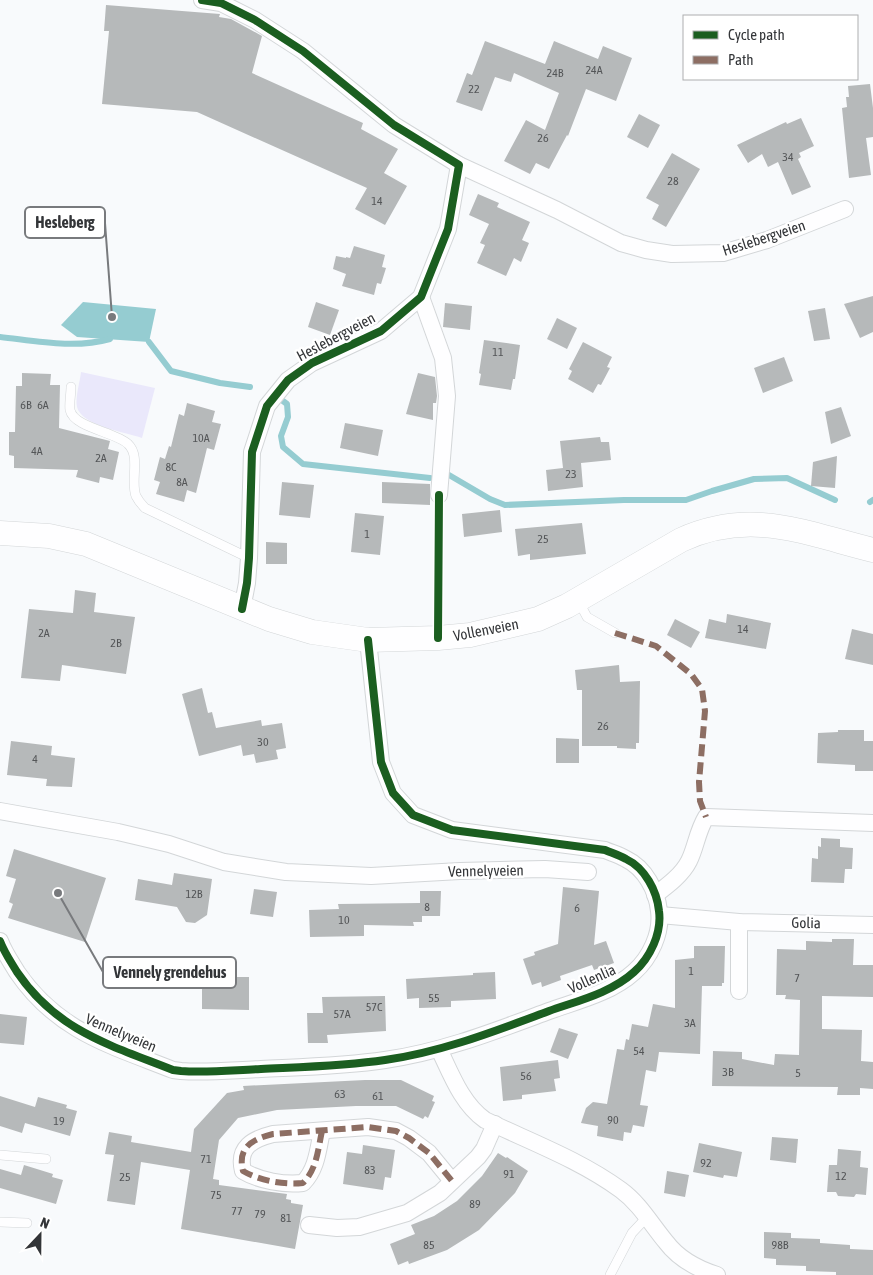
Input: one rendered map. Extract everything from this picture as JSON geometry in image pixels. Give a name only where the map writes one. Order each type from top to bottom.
[{"type":"main road","name":"Vollenveien","points":[[0,533],[66,538],[106,551],[242,609],[280,623],[312,632],[368,640],[429,639],[470,635],[538,619],[578,600],[681,540],[720,526],[754,523],[774,526],[873,550]]},
{"type":"street","name":"Heslebergveien","points":[[202,0],[221,3],[263,25],[303,51],[394,125],[459,165],[557,210],[621,243],[646,250],[672,254],[723,253],[767,240],[845,209]]},
{"type":"street","name":"Heslebergveien","points":[[242,609],[249,558],[252,452],[267,406],[288,380],[312,363],[381,331],[421,297],[448,229],[459,165]]},
{"type":"street","points":[[421,297],[443,358],[447,396],[439,495]]},
{"type":"street","name":"Vollenlia","points":[[181,1072],[287,1068],[385,1060],[439,1049],[594,995],[627,978],[640,967],[648,956],[657,933],[660,915],[655,896],[645,874],[627,859],[605,850],[452,830],[413,815],[393,793],[381,762],[368,640]]},
{"type":"street","name":"Vennelyveien","points":[[0,811],[118,832],[169,844],[224,862],[286,872],[371,876],[460,871],[545,870],[588,872]]},
{"type":"street","points":[[655,896],[672,883],[689,862],[700,827],[706,817],[873,823]]},
{"type":"street","name":"Golia","points":[[660,915],[739,922],[873,925]]},
{"type":"street","points":[[739,922],[739,991]]},
{"type":"street","name":"Vennelyveien","points":[[0,942],[12,965],[27,986],[58,1018],[82,1033],[181,1072]]},
{"type":"street","points":[[439,1049],[468,1105],[476,1114],[563,1156],[607,1180],[628,1196],[675,1252],[686,1260],[717,1275]]},
{"type":"street","points":[[309,1224],[344,1228],[359,1227],[397,1217],[423,1205],[440,1193],[478,1157],[495,1124]]},
{"type":"street","points":[[322,1131],[315,1164],[310,1177],[303,1183],[293,1184],[254,1177],[243,1171],[240,1160],[246,1147],[259,1138],[273,1134],[368,1127],[396,1131],[410,1138],[429,1153],[452,1181]]},
{"type":"lane","points":[[71,387],[70,411],[75,419],[96,430],[121,438],[130,445],[134,456],[136,496],[145,508],[249,558]]},
{"type":"lane","points":[[578,600],[587,617],[615,633]]},
{"type":"lane","points":[[0,1155],[46,1159]]},
{"type":"lane","points":[[610,1275],[632,1233],[647,1217]]},
{"type":"lane","points":[[0,1222],[27,1223]]},
{"type":"shaded area","points":[[81,372],[155,388],[142,438],[95,424],[81,414],[77,407],[77,394]]},
{"type":"water","points":[[83,302],[156,309],[149,342],[77,337],[61,325]]},
{"type":"building","points":[[106,5],[220,14],[219,17],[231,19],[262,36],[252,73],[363,123],[361,129],[398,149],[384,173],[407,186],[385,225],[355,209],[367,188],[197,112],[102,104],[109,31],[104,31]]},
{"type":"building","points":[[485,41],[545,64],[554,41],[598,59],[603,46],[632,58],[616,101],[586,89],[568,136],[549,169],[536,163],[530,174],[504,161],[526,120],[545,130],[559,93],[514,73],[511,82],[495,77],[482,111],[456,102],[467,73],[472,75]]},
{"type":"building","points":[[870,84],[873,108],[873,137],[866,138],[871,175],[849,178],[842,108],[847,107],[846,97],[849,97],[848,86]]},
{"type":"building","points":[[639,114],[660,125],[648,148],[627,137]]},
{"type":"building","points":[[801,118],[814,146],[799,153],[801,157],[798,159],[811,187],[792,195],[778,162],[768,167],[762,154],[748,163],[737,145],[786,122],[787,124]]},
{"type":"building","points":[[672,153],[700,169],[666,227],[652,219],[659,205],[646,198]]},
{"type":"building","points":[[478,194],[499,203],[497,207],[530,222],[522,240],[529,243],[521,262],[514,258],[506,276],[477,263],[485,245],[480,243],[489,224],[469,215]]},
{"type":"building","points":[[354,246],[385,255],[382,267],[386,268],[381,284],[377,283],[374,295],[342,286],[346,274],[333,269],[336,256],[350,258]]},
{"type":"building","points":[[873,296],[873,332],[860,338],[844,304]]},
{"type":"building","points":[[316,302],[339,310],[330,335],[308,327]]},
{"type":"building","points":[[445,303],[472,306],[470,330],[443,327]]},
{"type":"building","points":[[825,308],[830,339],[814,341],[808,311]]},
{"type":"building","points":[[557,318],[577,328],[567,349],[547,339]]},
{"type":"building","points":[[484,340],[520,345],[515,379],[513,379],[511,390],[479,385]]},
{"type":"building","points":[[583,342],[612,357],[607,367],[610,368],[601,385],[598,384],[593,393],[568,379],[572,371],[569,369]]},
{"type":"building","points":[[784,357],[793,381],[763,393],[754,368]]},
{"type":"building","points":[[22,373],[51,374],[50,385],[60,385],[59,428],[110,441],[108,449],[119,452],[113,480],[100,477],[99,483],[76,477],[78,470],[14,468],[14,456],[9,455],[9,432],[15,432],[16,386],[22,386]]},
{"type":"building","points":[[418,373],[435,377],[437,396],[436,403],[433,403],[433,420],[406,414]]},
{"type":"building","points":[[187,403],[215,411],[212,422],[221,424],[214,450],[207,448],[196,493],[187,490],[184,502],[156,494],[160,482],[154,480],[160,457],[165,459],[169,446],[171,447],[179,414],[184,416]]},
{"type":"building","points":[[841,407],[851,436],[831,444],[825,412]]},
{"type":"building","points":[[345,423],[383,430],[378,456],[340,448]]},
{"type":"building","points":[[600,437],[601,442],[609,442],[611,460],[581,463],[583,487],[548,491],[546,470],[563,468],[560,441]]},
{"type":"building","points":[[837,456],[835,488],[811,486],[813,462]]},
{"type":"building","points":[[282,482],[314,485],[310,518],[279,515]]},
{"type":"building","points":[[382,482],[430,484],[430,505],[382,503]]},
{"type":"building","points":[[500,510],[502,532],[464,537],[462,514]]},
{"type":"building","points":[[355,513],[384,516],[380,555],[351,552]]},
{"type":"building","points":[[582,523],[586,554],[530,560],[530,554],[518,556],[515,529]]},
{"type":"building","points":[[266,542],[287,543],[287,564],[266,564]]},
{"type":"building","points":[[75,590],[96,593],[94,612],[135,617],[126,674],[62,665],[60,681],[21,678],[29,609],[73,613]]},
{"type":"building","points":[[727,614],[771,623],[766,649],[705,638],[709,619],[726,623]]},
{"type":"building","points":[[675,619],[700,632],[691,648],[667,635]]},
{"type":"building","points":[[852,629],[873,634],[873,665],[845,659]]},
{"type":"building","points":[[619,665],[620,682],[640,681],[639,743],[636,743],[636,749],[617,748],[617,746],[582,746],[582,690],[577,690],[575,670]]},
{"type":"building","points":[[202,688],[208,713],[212,712],[216,728],[261,720],[262,726],[282,723],[286,748],[276,750],[278,759],[256,763],[254,754],[243,756],[241,745],[199,756],[182,694]]},
{"type":"building","points":[[838,730],[864,730],[864,741],[873,741],[873,771],[855,771],[855,765],[817,763],[818,733],[838,732]]},
{"type":"building","points":[[556,738],[579,739],[579,763],[556,763]]},
{"type":"building","points":[[11,741],[52,746],[51,755],[75,758],[72,787],[46,786],[47,779],[7,775]]},
{"type":"building","points":[[821,838],[840,839],[840,847],[853,848],[852,869],[845,869],[844,883],[811,882],[812,858],[818,859],[818,846],[821,847]]},
{"type":"building","points":[[14,849],[106,878],[85,942],[8,918],[13,904],[9,902],[16,879],[6,876]]},
{"type":"building","points":[[174,873],[212,879],[207,915],[195,923],[186,922],[177,907],[135,900],[138,879],[172,885]]},
{"type":"building","points":[[563,887],[599,891],[594,945],[606,941],[614,963],[594,970],[592,965],[560,976],[561,980],[542,987],[541,982],[532,985],[523,959],[535,955],[534,952],[558,944]]},
{"type":"building","points":[[254,889],[277,892],[273,917],[250,914]]},
{"type":"building","points":[[420,891],[441,891],[440,916],[422,916],[422,922],[413,922],[414,926],[364,925],[364,936],[310,937],[309,910],[339,909],[338,904],[420,903]]},
{"type":"building","points":[[832,939],[854,939],[853,965],[873,965],[873,997],[822,996],[822,1029],[862,1030],[861,1061],[873,1062],[873,1089],[860,1088],[860,1095],[837,1095],[838,1087],[712,1086],[713,1051],[742,1052],[742,1059],[774,1065],[775,1054],[799,1055],[800,1000],[785,999],[786,995],[776,995],[777,949],[806,950],[806,941],[832,942]]},
{"type":"building","points":[[694,946],[725,946],[724,983],[722,983],[722,986],[702,986],[700,1054],[659,1052],[656,1072],[646,1070],[640,1105],[648,1106],[644,1127],[633,1125],[631,1133],[624,1132],[623,1141],[597,1136],[598,1126],[581,1123],[586,1108],[593,1102],[607,1104],[617,1049],[624,1050],[626,1039],[629,1040],[632,1024],[648,1027],[653,1004],[675,1008],[675,960],[694,958]]},
{"type":"building","points":[[495,972],[496,999],[451,1001],[451,1007],[419,1008],[419,998],[407,999],[406,979]]},
{"type":"building","points":[[202,977],[249,977],[249,1010],[202,1009]]},
{"type":"building","points":[[385,996],[386,1031],[327,1035],[328,1043],[308,1043],[307,1013],[323,1013],[322,997]]},
{"type":"building","points":[[0,1014],[27,1017],[24,1045],[0,1043]]},
{"type":"building","points":[[559,1028],[578,1034],[568,1059],[550,1052]]},
{"type":"building","points":[[558,1060],[560,1078],[554,1079],[556,1091],[522,1095],[522,1099],[503,1101],[500,1067]]},
{"type":"building","points":[[401,1080],[434,1096],[432,1101],[435,1102],[428,1118],[425,1116],[423,1119],[396,1106],[277,1110],[238,1118],[219,1140],[213,1179],[219,1180],[219,1185],[287,1194],[286,1199],[291,1200],[291,1203],[303,1205],[295,1249],[181,1229],[190,1170],[141,1162],[135,1205],[107,1201],[114,1155],[105,1154],[109,1132],[132,1136],[131,1142],[191,1152],[194,1129],[227,1093],[244,1090],[243,1086]]},
{"type":"building","points":[[0,1096],[35,1107],[38,1097],[67,1105],[66,1108],[77,1111],[70,1136],[25,1123],[22,1133],[0,1126]]},
{"type":"building","points":[[772,1137],[798,1139],[796,1163],[770,1160]]},
{"type":"building","points":[[699,1143],[742,1152],[737,1177],[724,1175],[723,1178],[693,1172]]},
{"type":"building","points":[[363,1145],[395,1150],[391,1178],[385,1177],[383,1190],[343,1184],[347,1152],[362,1154]]},
{"type":"building","points":[[838,1149],[861,1151],[860,1167],[868,1168],[866,1195],[856,1194],[854,1197],[838,1196],[836,1192],[827,1192],[829,1165],[837,1165]]},
{"type":"building","points":[[498,1153],[528,1171],[515,1193],[479,1230],[447,1250],[409,1264],[408,1261],[398,1265],[390,1244],[415,1234],[411,1225],[434,1216],[457,1201],[482,1176]]},
{"type":"building","points":[[24,1165],[53,1174],[52,1177],[63,1180],[56,1204],[0,1188],[0,1169],[21,1175]]},
{"type":"building","points":[[667,1171],[689,1175],[685,1197],[664,1193]]},
{"type":"building","points":[[764,1232],[791,1233],[791,1238],[820,1239],[820,1243],[850,1245],[850,1249],[873,1250],[873,1275],[836,1275],[836,1272],[806,1271],[806,1266],[776,1265],[776,1259],[764,1258]]},
{"type":"waterway","points":[[0,337],[69,344],[110,339]]},
{"type":"waterway","points":[[149,342],[171,371],[220,383],[250,387]]},
{"type":"waterway","points":[[283,401],[287,404],[288,417],[281,436],[283,447],[303,464],[430,478]]},
{"type":"waterway","points":[[449,475],[490,499],[505,505],[624,500],[686,500],[754,479],[787,478],[835,500]]},
{"type":"marked path","points":[[615,633],[656,646],[691,674],[702,689],[705,711],[699,782],[700,801],[706,817]]},
{"type":"marked path","points":[[322,1131],[314,1165],[303,1183],[272,1182],[243,1171],[242,1156],[248,1145],[266,1136],[273,1134],[368,1127],[396,1131],[409,1138],[429,1153],[452,1181]]},
{"type":"cycle path","points":[[202,0],[221,3],[255,20],[303,51],[394,125],[459,165],[448,229],[421,297],[381,331],[312,363],[288,380],[267,406],[252,452],[249,558],[242,609]]},
{"type":"cycle path","points":[[438,638],[439,495]]},
{"type":"cycle path","points":[[0,941],[17,972],[33,992],[49,1009],[67,1022],[107,1044],[173,1070],[191,1072],[339,1065],[385,1060],[427,1052],[593,996],[615,986],[634,972],[645,960],[654,944],[659,928],[659,911],[653,888],[644,874],[633,863],[605,850],[452,830],[413,815],[393,793],[381,762],[368,640]]},
{"type":"place","name":"Hesleberg","points":[[112,317]]},
{"type":"place","name":"Vennely grendehus","points":[[58,893]]}]
